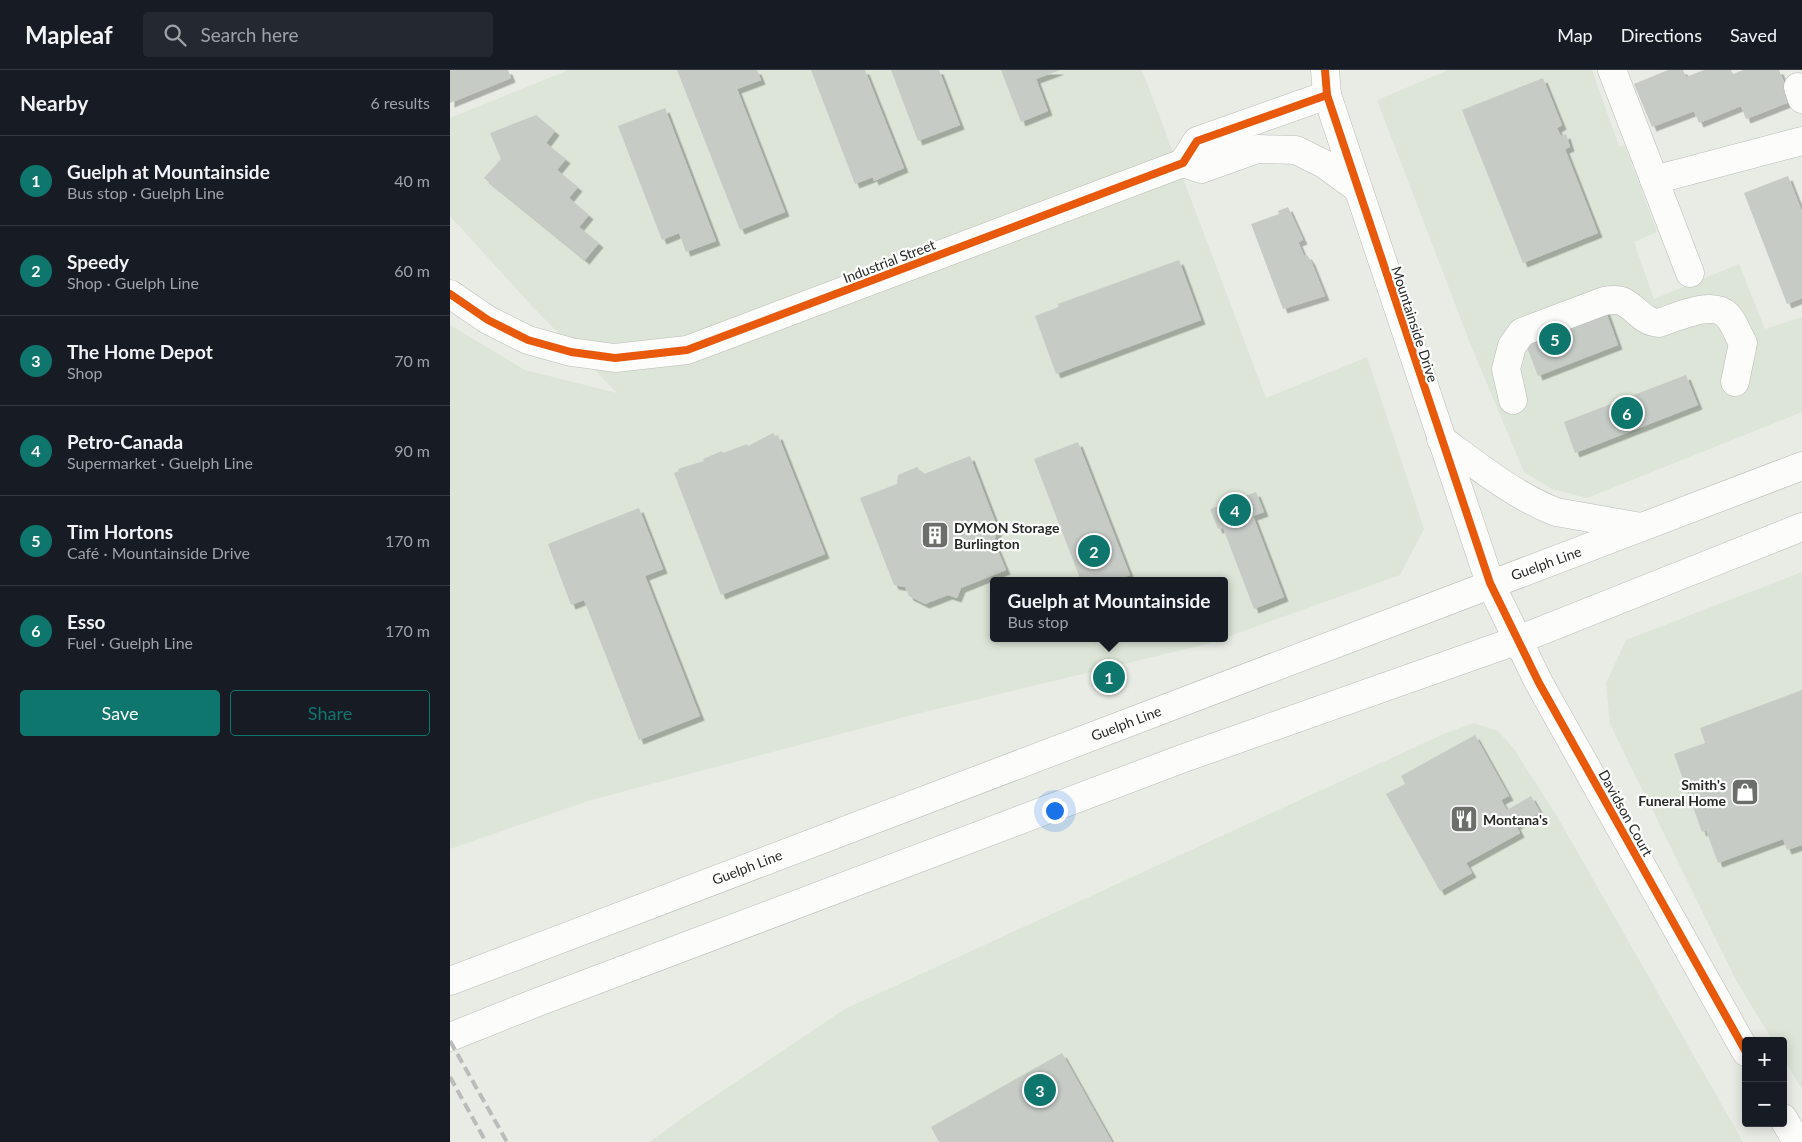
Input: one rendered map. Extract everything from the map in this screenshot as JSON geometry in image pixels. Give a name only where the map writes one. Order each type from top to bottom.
[{"type":"main road","name":"Mountainside Drive","points":[[1306,70],[1326,82],[1357,188],[1490,583]]},
{"type":"main road","points":[[1612,70],[1690,273]]},
{"type":"main road","points":[[1326,82],[1197,141],[1183,163],[1201,169],[1257,149],[1296,150],[1324,164],[1357,188]]},
{"type":"main road","points":[[1654,180],[1802,141]]},
{"type":"main road","name":"Industrial Street","points":[[450,294],[488,320],[528,340],[571,352],[615,358],[687,350],[1183,163]]},
{"type":"main road","points":[[1513,400],[1506,369],[1512,346],[1522,332],[1604,301],[1614,300],[1624,302],[1651,322],[1659,323],[1706,308],[1715,309],[1727,315],[1743,343],[1735,382]]},
{"type":"main road","points":[[1441,439],[1508,488],[1544,507],[1556,512],[1641,528]]},
{"type":"main road","name":"Guelph Line","points":[[450,981],[1490,583],[1641,528],[1802,466]]},
{"type":"main road","points":[[450,1037],[1184,758],[1518,640],[1802,527]]},
{"type":"main road","name":"Davidson Court","points":[[1490,583],[1552,707],[1742,1045]]},
{"type":"main road","points":[[1787,1125],[1797,1142]]},
{"type":"shaded area","points":[[569,70],[1142,70],[1266,398],[1367,357],[1424,529],[1400,575],[1228,637],[1228,577],[990,577],[990,642],[1213,642],[912,715],[591,800],[450,849],[450,325],[525,370],[617,393],[530,304],[450,216],[450,118]]},
{"type":"shaded area","points":[[1449,70],[1592,70],[1619,146],[1625,146],[1657,232],[1634,242],[1654,299],[1739,264],[1765,329],[1802,317],[1802,412],[1587,498],[1552,489],[1524,472],[1470,343],[1377,100]]},
{"type":"shaded area","points":[[1802,572],[1802,1089],[1787,1065],[1787,1037],[1771,1037],[1737,982],[1610,724],[1606,683],[1626,640]]},
{"type":"shaded area","points":[[1474,723],[1498,731],[1514,749],[1558,818],[1743,1142],[650,1142],[685,1116],[845,1009],[1448,732]]},
{"type":"building","points":[[450,70],[508,70],[511,78],[450,103]]},
{"type":"building","points":[[677,70],[757,70],[761,80],[737,89],[785,212],[740,230]]},
{"type":"building","points":[[811,70],[865,70],[904,168],[874,181],[873,177],[855,184]]},
{"type":"building","points":[[891,70],[939,70],[960,125],[918,141]]},
{"type":"building","points":[[1001,70],[1060,70],[1036,79],[1048,111],[1021,122]]},
{"type":"building","points":[[1668,70],[1683,70],[1686,77],[1704,70],[1731,70],[1733,74],[1743,70],[1779,70],[1792,101],[1746,119],[1741,106],[1699,123],[1694,111],[1652,127],[1634,84]]},
{"type":"building","points":[[1543,78],[1562,125],[1557,128],[1561,136],[1566,134],[1570,147],[1565,149],[1598,233],[1523,263],[1462,110]]},
{"type":"building","points":[[665,108],[716,241],[686,252],[679,233],[662,240],[618,126]]},
{"type":"building","points":[[536,115],[555,131],[546,143],[566,159],[557,170],[578,187],[569,198],[589,215],[579,227],[599,243],[585,260],[484,178],[501,159],[490,133]]},
{"type":"building","points":[[1788,176],[1802,212],[1802,298],[1787,304],[1744,193]]},
{"type":"building","points":[[1288,207],[1303,240],[1298,242],[1304,256],[1307,255],[1311,261],[1325,296],[1283,309],[1251,224],[1279,214],[1278,211]]},
{"type":"building","points":[[1179,260],[1201,320],[1056,374],[1035,316],[1059,307],[1058,304]]},
{"type":"building","points":[[1604,306],[1618,345],[1538,376],[1523,337]]},
{"type":"building","points":[[1686,375],[1698,405],[1575,453],[1564,422]]},
{"type":"building","points":[[773,433],[775,436],[778,435],[825,554],[721,595],[674,473],[679,471],[678,469],[704,461],[703,459],[722,451],[723,453],[747,444],[748,446]]},
{"type":"building","points":[[1078,442],[1130,575],[1125,577],[1079,577],[1034,459]]},
{"type":"building","name":"DYMON Storage Burlington","points":[[970,456],[998,529],[994,541],[1006,570],[961,588],[957,598],[948,595],[925,604],[909,596],[905,587],[894,585],[860,498],[897,484],[898,475],[917,467],[924,474]]},
{"type":"building","points":[[1256,492],[1264,512],[1253,516],[1284,597],[1254,609],[1223,528],[1218,529],[1210,509]]},
{"type":"building","points":[[639,508],[663,569],[645,576],[700,716],[639,740],[584,600],[571,605],[548,544]]},
{"type":"building","name":"Smith's Funeral Home","points":[[1802,690],[1802,845],[1787,850],[1783,839],[1718,863],[1706,830],[1702,832],[1674,754],[1705,743],[1700,728]]},
{"type":"building","name":"Montana's","points":[[1475,735],[1509,796],[1501,800],[1507,810],[1531,796],[1540,812],[1516,825],[1520,833],[1466,863],[1472,873],[1440,891],[1386,794],[1405,784],[1401,776]]},
{"type":"building","points":[[1062,1053],[1112,1142],[939,1142],[931,1127]]},
{"type":"railway","points":[[450,1041],[507,1142]]},
{"type":"railway","points":[[450,1077],[486,1142]]},
{"type":"cycle path","points":[[1325,70],[1327,95],[1490,583],[1539,683],[1742,1045]]},
{"type":"cycle path","points":[[450,294],[488,320],[528,340],[571,352],[615,358],[687,350],[1183,163],[1197,141],[1327,95]]},
{"type":"place","name":"Tim Hortons","points":[[1555,339]]},
{"type":"place","name":"Esso","points":[[1627,413]]},
{"type":"place","name":"Petro-Canada","points":[[1235,510]]},
{"type":"place","name":"DYMON Storage Burlington","points":[[935,535]]},
{"type":"place","name":"Speedy","points":[[1094,551]]},
{"type":"place","name":"Guelph at Mountainside","points":[[1109,677]]},
{"type":"place","name":"Smith's Funeral Home","points":[[1745,792]]},
{"type":"place","name":"Montana's","points":[[1464,819]]},
{"type":"place","name":"The Home Depot","points":[[1040,1090]]}]
